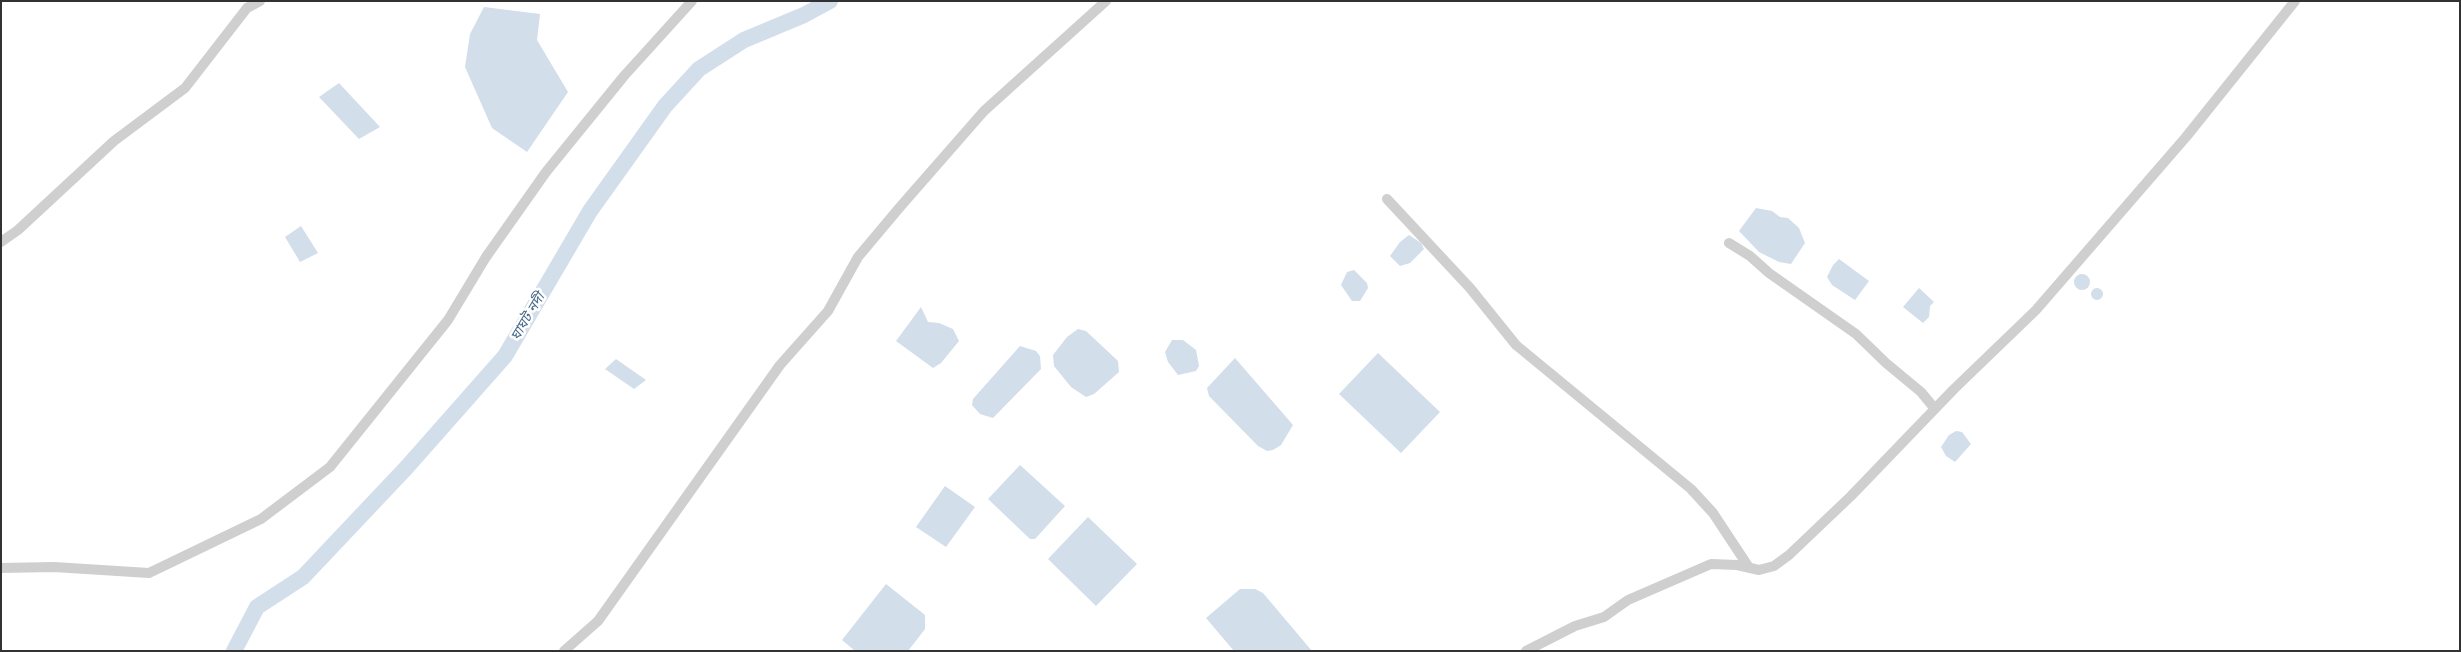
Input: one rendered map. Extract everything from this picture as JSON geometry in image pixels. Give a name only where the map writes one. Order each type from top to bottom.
[{"type":"street","points":[[1,242],[18,230],[114,141],[185,88],[245,4],[260,1]]},
{"type":"street","points":[[1,568],[54,567],[149,573],[262,519],[330,467],[448,320],[486,257],[546,172],[624,76],[692,1]]},
{"type":"street","points":[[564,651],[598,621],[780,365],[828,311],[858,257],[984,111],[1106,1]]},
{"type":"street","points":[[1526,651],[1576,626],[1604,617],[1628,600],[1711,564],[1748,566],[1759,570],[1774,566],[1789,555],[1851,496],[1935,409],[2036,310],[2186,137],[2295,1]]},
{"type":"street","points":[[1387,199],[1470,288],[1516,345],[1691,489],[1713,513],[1748,566]]},
{"type":"street","points":[[1729,243],[1750,256],[1775,278],[1856,334],[1886,364],[1921,392],[1935,409]]},
{"type":"shaded area","points":[[484,7],[540,14],[537,40],[568,92],[527,152],[492,128],[465,67],[470,34]]},
{"type":"shaded area","points":[[339,83],[380,127],[359,139],[319,97]]},
{"type":"shaded area","points":[[1756,208],[1772,211],[1780,217],[1788,218],[1799,228],[1805,243],[1791,264],[1779,262],[1759,252],[1739,231]]},
{"type":"shaded area","points":[[301,226],[318,253],[300,262],[285,237]]},
{"type":"shaded area","points":[[1409,235],[1421,243],[1424,249],[1410,263],[1400,266],[1390,256],[1400,242]]},
{"type":"shaded area","points":[[1839,259],[1869,281],[1855,300],[1832,285],[1827,277],[1833,265]]},
{"type":"shaded area","points":[[1354,270],[1367,283],[1368,288],[1360,301],[1352,301],[1341,285],[1347,272]]},
{"type":"shaded area","points":[[2082,274],[2090,282],[2082,290],[2074,282]]},
{"type":"shaded area","points":[[1919,288],[1934,302],[1930,306],[1929,317],[1923,323],[1903,307]]},
{"type":"shaded area","points":[[2097,288],[2103,294],[2097,300],[2091,294]]},
{"type":"shaded area","points":[[921,307],[928,322],[939,323],[953,329],[959,341],[941,363],[933,368],[896,341]]},
{"type":"shaded area","points":[[1078,329],[1086,331],[1118,361],[1119,372],[1094,394],[1086,397],[1071,387],[1054,366],[1053,355],[1067,337]]},
{"type":"shaded area","points":[[1172,340],[1183,340],[1196,350],[1199,366],[1196,371],[1178,375],[1168,362],[1165,352]]},
{"type":"shaded area","points":[[1020,346],[1036,351],[1040,356],[1041,369],[993,418],[980,414],[972,405],[973,399]]},
{"type":"shaded area","points":[[1378,353],[1440,412],[1401,453],[1339,394]]},
{"type":"shaded area","points":[[1235,358],[1293,425],[1281,445],[1273,450],[1267,451],[1258,446],[1209,396],[1207,388]]},
{"type":"shaded area","points":[[616,359],[646,380],[634,389],[605,369]]},
{"type":"shaded area","points":[[1956,431],[1962,432],[1971,444],[1955,462],[1946,456],[1941,447],[1949,435]]},
{"type":"shaded area","points":[[1020,465],[1065,506],[1035,539],[1030,539],[988,499]]},
{"type":"shaded area","points":[[945,486],[975,507],[946,547],[916,527]]},
{"type":"shaded area","points":[[1088,517],[1137,564],[1096,606],[1048,559]]},
{"type":"shaded area","points":[[886,584],[925,615],[925,629],[908,651],[855,651],[842,640]]},
{"type":"shaded area","points":[[1240,589],[1255,589],[1263,593],[1312,651],[1234,651],[1206,618]]},
{"type":"waterway","name":"ঘাঘট নদী","points":[[234,651],[257,607],[303,577],[407,467],[505,356],[590,211],[665,106],[699,69],[744,40],[804,15],[830,1]]}]
